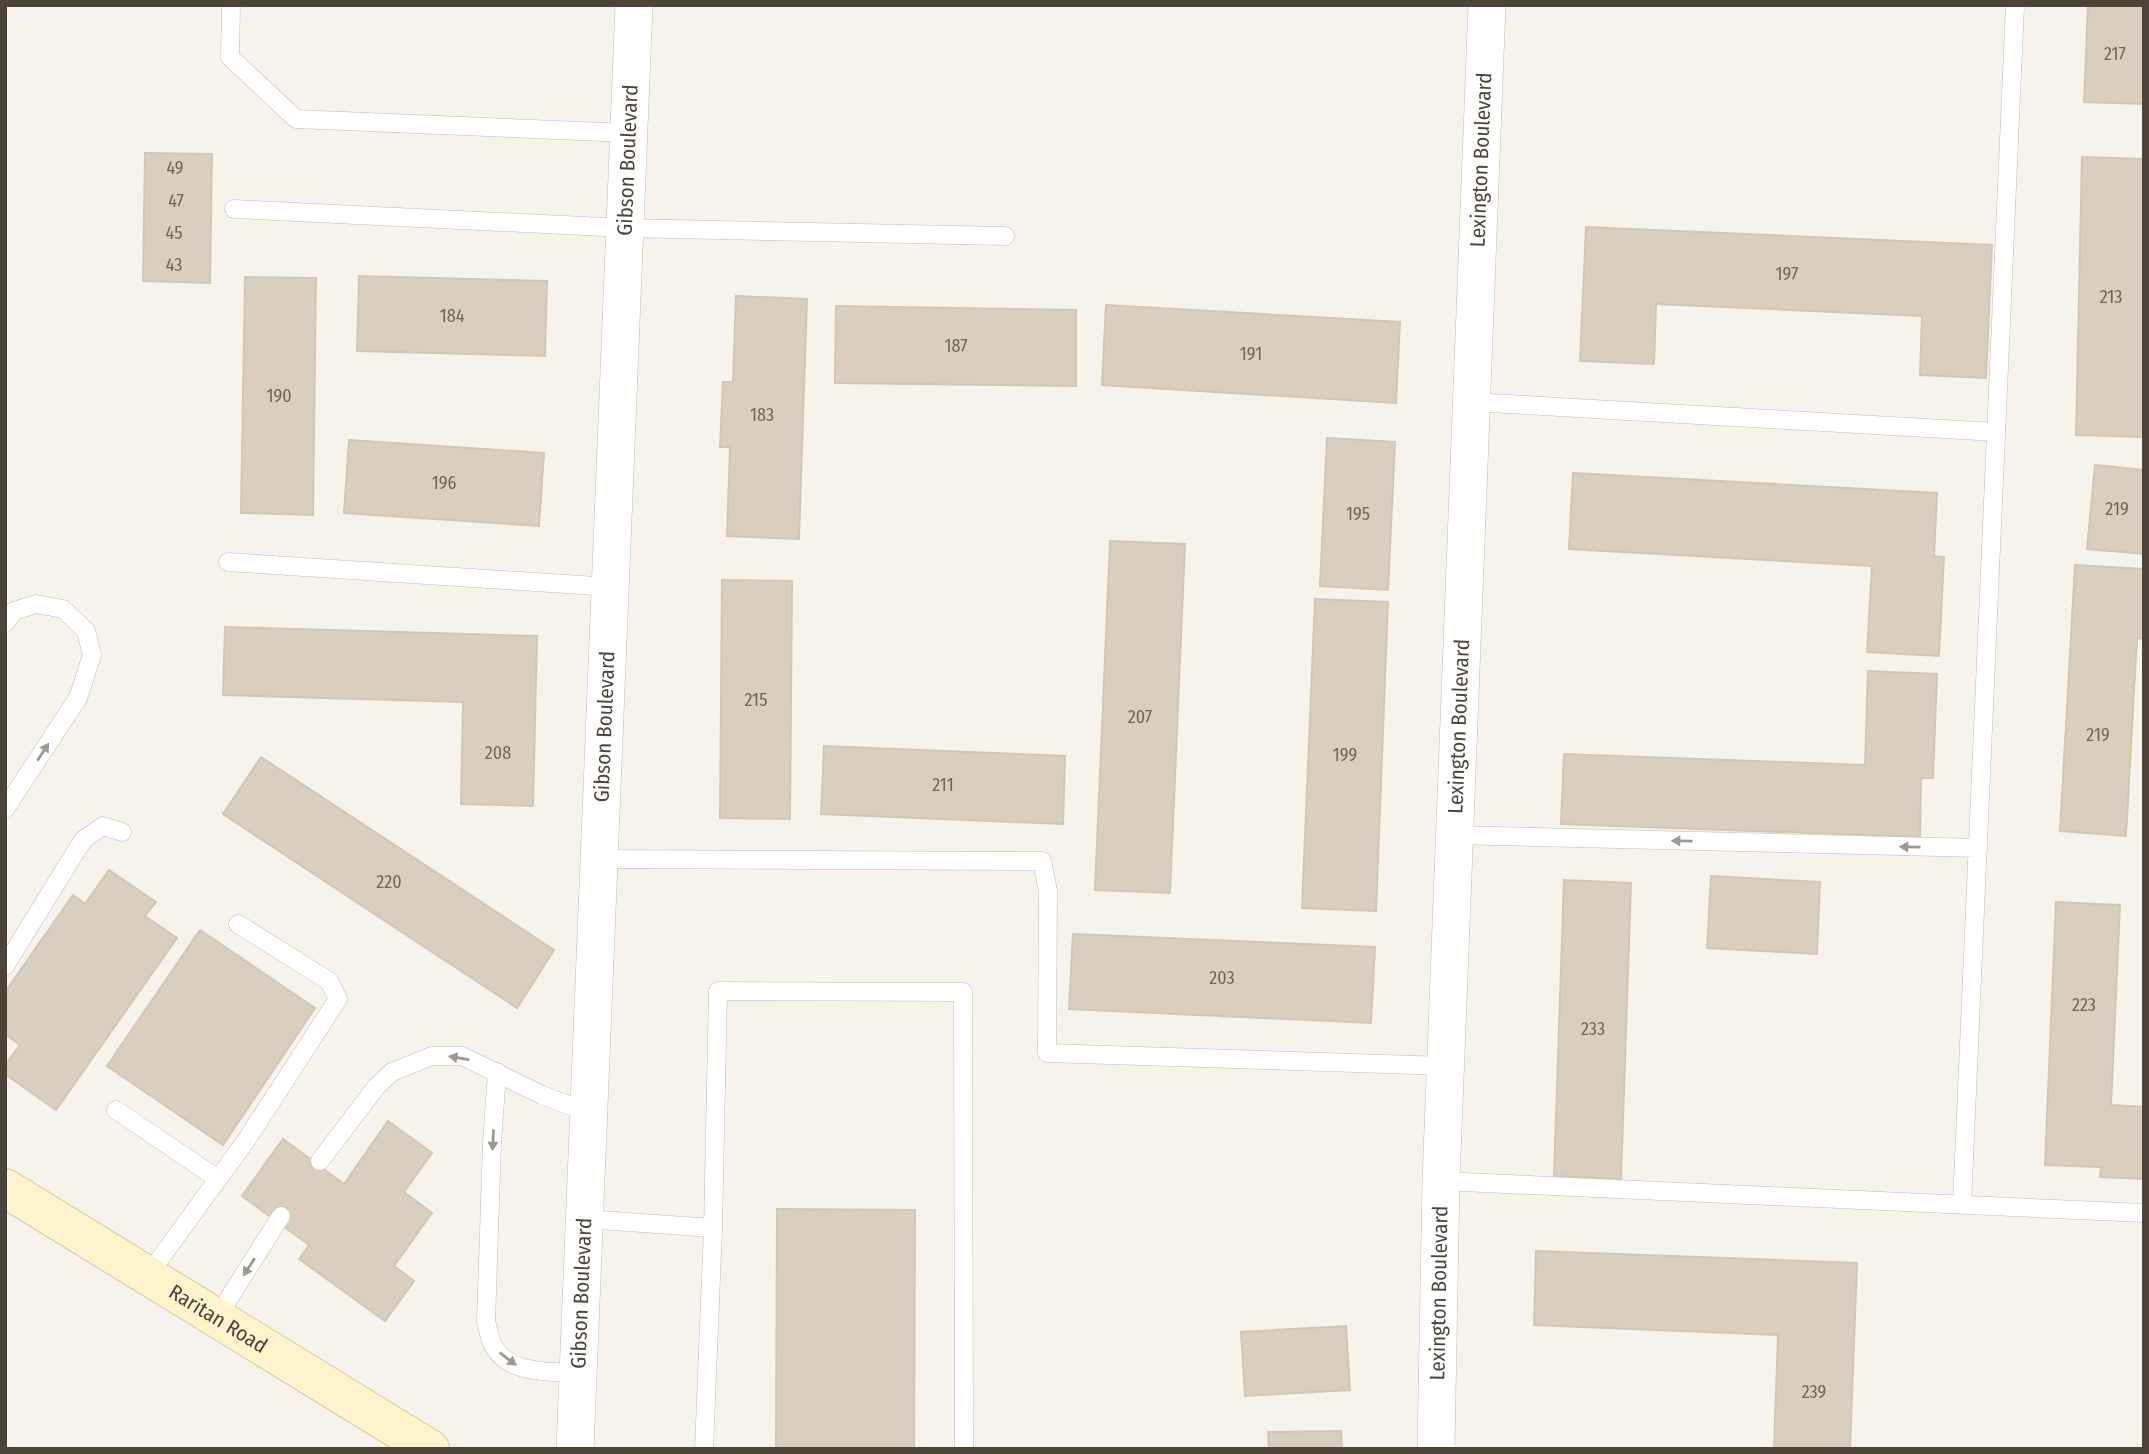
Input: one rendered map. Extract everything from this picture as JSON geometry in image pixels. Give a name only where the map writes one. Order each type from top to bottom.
[{"type":"main road","name":"Raritan Road","points":[[5,1188],[217,1317],[416,1445]]},
{"type":"street","name":"Gibson Boulevard","points":[[575,1449],[634,5]]},
{"type":"street","name":"Lexington Boulevard","points":[[1436,1449],[1441,1181],[1487,5]]},
{"type":"lane","points":[[231,5],[230,57],[296,119],[629,133]]},
{"type":"lane","points":[[1962,1204],[2015,5]]},
{"type":"lane","points":[[234,209],[625,228],[1005,236]]},
{"type":"lane","points":[[1472,402],[1996,432]]},
{"type":"lane","points":[[228,562],[611,587]]},
{"type":"lane","points":[[5,623],[14,611],[36,604],[63,609],[86,631],[92,655],[78,698],[5,809]]},
{"type":"lane","points":[[5,966],[83,840],[103,826],[121,832]]},
{"type":"lane","points":[[1455,835],[1978,848]]},
{"type":"lane","points":[[599,859],[1042,860],[1048,891],[1047,1053],[1446,1066]]},
{"type":"lane","points":[[148,1275],[245,1142],[338,999],[329,981],[238,924]]},
{"type":"lane","points":[[704,1449],[713,1228],[718,992],[963,992],[964,1449]]},
{"type":"lane","points":[[320,1161],[376,1087],[393,1072],[432,1056],[462,1056],[541,1096],[589,1113]]},
{"type":"lane","points":[[497,1072],[486,1321],[492,1344],[508,1362],[525,1369],[578,1373]]},
{"type":"lane","points":[[116,1110],[218,1179]]},
{"type":"lane","points":[[1441,1181],[2144,1213]]},
{"type":"lane","points":[[217,1317],[281,1216]]},
{"type":"lane","points":[[585,1219],[713,1228]]},
{"type":"building","points":[[2088,5],[2144,5],[2144,104],[2084,102]]},
{"type":"building","points":[[145,153],[212,154],[210,283],[143,281]]},
{"type":"building","points":[[2082,157],[2144,159],[2144,437],[2076,435]]},
{"type":"building","points":[[1586,227],[1992,245],[1986,378],[1920,375],[1922,316],[1656,304],[1654,364],[1580,361]]},
{"type":"building","points":[[359,276],[547,281],[545,356],[357,351]]},
{"type":"building","points":[[245,277],[316,278],[313,515],[241,513]]},
{"type":"building","points":[[736,296],[807,299],[799,539],[727,536],[730,447],[720,447],[723,382],[733,382]]},
{"type":"building","points":[[1106,305],[1400,322],[1396,403],[1102,385]]},
{"type":"building","points":[[836,306],[1076,310],[1076,386],[835,383]]},
{"type":"building","points":[[1327,438],[1395,442],[1388,590],[1320,586]]},
{"type":"building","points":[[349,440],[544,453],[539,526],[344,513]]},
{"type":"building","points":[[2095,465],[2144,470],[2144,554],[2087,549]]},
{"type":"building","points":[[1573,473],[1937,493],[1934,556],[1944,557],[1939,656],[1867,652],[1872,566],[1569,549]]},
{"type":"building","points":[[1110,541],[1185,544],[1170,893],[1095,890]]},
{"type":"building","points":[[2075,565],[2144,569],[2144,639],[2137,638],[2126,836],[2060,831]]},
{"type":"building","points":[[722,580],[792,581],[790,819],[720,818]]},
{"type":"building","points":[[1315,599],[1388,602],[1376,911],[1302,908]]},
{"type":"building","points":[[225,627],[537,636],[533,806],[461,804],[463,702],[223,695]]},
{"type":"building","points":[[1868,671],[1937,674],[1933,778],[1921,778],[1920,837],[1561,824],[1564,754],[1865,765]]},
{"type":"building","points":[[824,746],[1065,756],[1063,824],[821,814]]},
{"type":"building","points":[[261,757],[554,950],[517,1008],[223,814]]},
{"type":"building","points":[[109,870],[156,902],[145,916],[177,938],[56,1110],[5,1074],[5,1065],[20,1045],[5,1034],[5,992],[73,895],[85,904]]},
{"type":"building","points":[[1711,876],[1820,882],[1817,954],[1707,948]]},
{"type":"building","points":[[1564,880],[1631,883],[1621,1179],[1554,1176]]},
{"type":"building","points":[[2056,902],[2120,905],[2111,1105],[2144,1107],[2144,1179],[2100,1177],[2101,1167],[2045,1165]]},
{"type":"building","points":[[200,930],[315,1008],[223,1145],[107,1066]]},
{"type":"building","points":[[1073,934],[1375,947],[1371,1023],[1069,1009]]},
{"type":"building","points":[[388,1121],[432,1153],[404,1192],[432,1213],[394,1266],[414,1281],[385,1321],[299,1259],[309,1245],[242,1196],[283,1139],[344,1184]]},
{"type":"building","points":[[777,1209],[915,1210],[914,1449],[776,1449]]},
{"type":"building","points":[[1536,1251],[1857,1263],[1850,1449],[1774,1449],[1778,1335],[1534,1325]]},
{"type":"building","points":[[1346,1326],[1350,1390],[1245,1396],[1241,1332]]},
{"type":"building","points":[[1341,1431],[1342,1449],[1269,1449],[1268,1432]]}]
